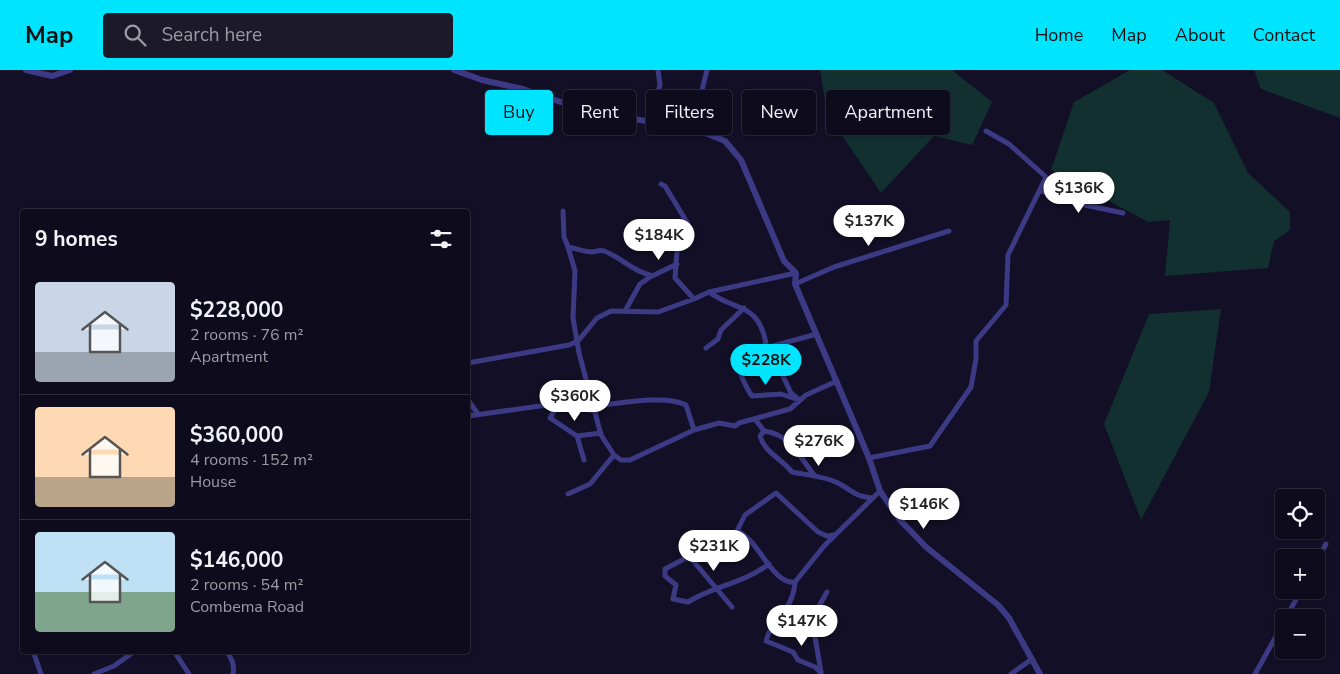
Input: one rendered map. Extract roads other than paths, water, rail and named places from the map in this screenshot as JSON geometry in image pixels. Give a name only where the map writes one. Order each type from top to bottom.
[{"type":"street","points":[[26,70],[52,76],[70,70]]},
{"type":"street","points":[[454,70],[541,95],[590,112],[646,121]]},
{"type":"street","points":[[658,70],[660,85],[659,90]]},
{"type":"street","points":[[702,90],[707,70]]},
{"type":"street","points":[[869,458],[930,446],[965,396],[972,382],[976,359],[976,341],[1006,304],[1008,255],[1046,180],[1045,174],[1009,144],[986,132]]},
{"type":"street","points":[[709,135],[718,137],[734,149],[741,160],[784,261],[796,273],[796,284],[869,458],[880,491],[900,520],[926,547],[998,604],[1009,618],[1040,674]]},
{"type":"street","points":[[661,184],[665,186],[688,224],[688,234],[677,251],[675,278],[694,299]]},
{"type":"street","points":[[1041,190],[1075,203],[1123,213]]},
{"type":"street","points":[[562,210],[564,236],[575,270],[573,318],[579,353],[601,433],[614,455],[621,460],[630,460],[694,430],[719,423],[735,426],[739,423],[790,408],[799,400],[837,381]]},
{"type":"street","points":[[796,284],[834,267],[949,231]]},
{"type":"street","points":[[568,247],[592,252],[600,250],[637,272],[650,277]]},
{"type":"street","points":[[625,311],[640,284],[677,264]]},
{"type":"street","points":[[470,363],[570,345],[578,341],[604,314],[625,311],[658,312],[708,292],[796,273]]},
{"type":"street","points":[[708,292],[726,302],[744,308],[759,322],[766,344],[761,349]]},
{"type":"street","points":[[706,348],[718,339],[721,330],[744,308]]},
{"type":"street","points":[[799,400],[781,394],[752,396],[742,378],[740,369],[732,359],[817,334]]},
{"type":"street","points":[[761,349],[780,370],[791,393],[799,400]]},
{"type":"street","points":[[470,416],[555,404],[570,404],[594,408],[666,400],[680,401],[686,405],[694,430]]},
{"type":"street","points":[[470,403],[478,414]]},
{"type":"street","points":[[555,404],[555,410],[550,418],[577,436],[584,460]]},
{"type":"street","points":[[755,419],[764,431],[778,433],[791,444],[814,476]]},
{"type":"street","points":[[764,431],[760,436],[762,445],[781,460],[792,472],[814,476],[839,484],[854,495],[873,498]]},
{"type":"street","points":[[577,436],[601,433]]},
{"type":"street","points":[[568,494],[590,484],[614,455]]},
{"type":"street","points":[[822,673],[815,667],[798,660],[793,652],[766,641],[768,632],[789,607],[794,594],[795,582],[834,535],[880,491]]},
{"type":"street","points":[[769,564],[745,580],[702,594],[688,602],[673,599],[676,585],[665,576],[665,569],[737,531],[745,515],[776,493],[818,532],[827,536],[834,535]]},
{"type":"street","points":[[737,531],[746,536],[780,577],[786,581],[795,582]]},
{"type":"street","points":[[690,540],[688,556],[732,607]]},
{"type":"street","points":[[1323,549],[1326,544]]},
{"type":"street","points":[[806,629],[827,592]]},
{"type":"street","points":[[775,624],[783,625],[788,629],[806,629],[817,633],[815,637],[822,673]]},
{"type":"street","points":[[1255,674],[1275,638]]},
{"type":"street","points":[[35,654],[41,674]]},
{"type":"street","points":[[94,674],[114,666],[131,654]]},
{"type":"street","points":[[176,654],[189,674]]},
{"type":"street","points":[[228,654],[234,667],[233,674]]},
{"type":"street","points":[[1011,674],[1032,659]]}]
